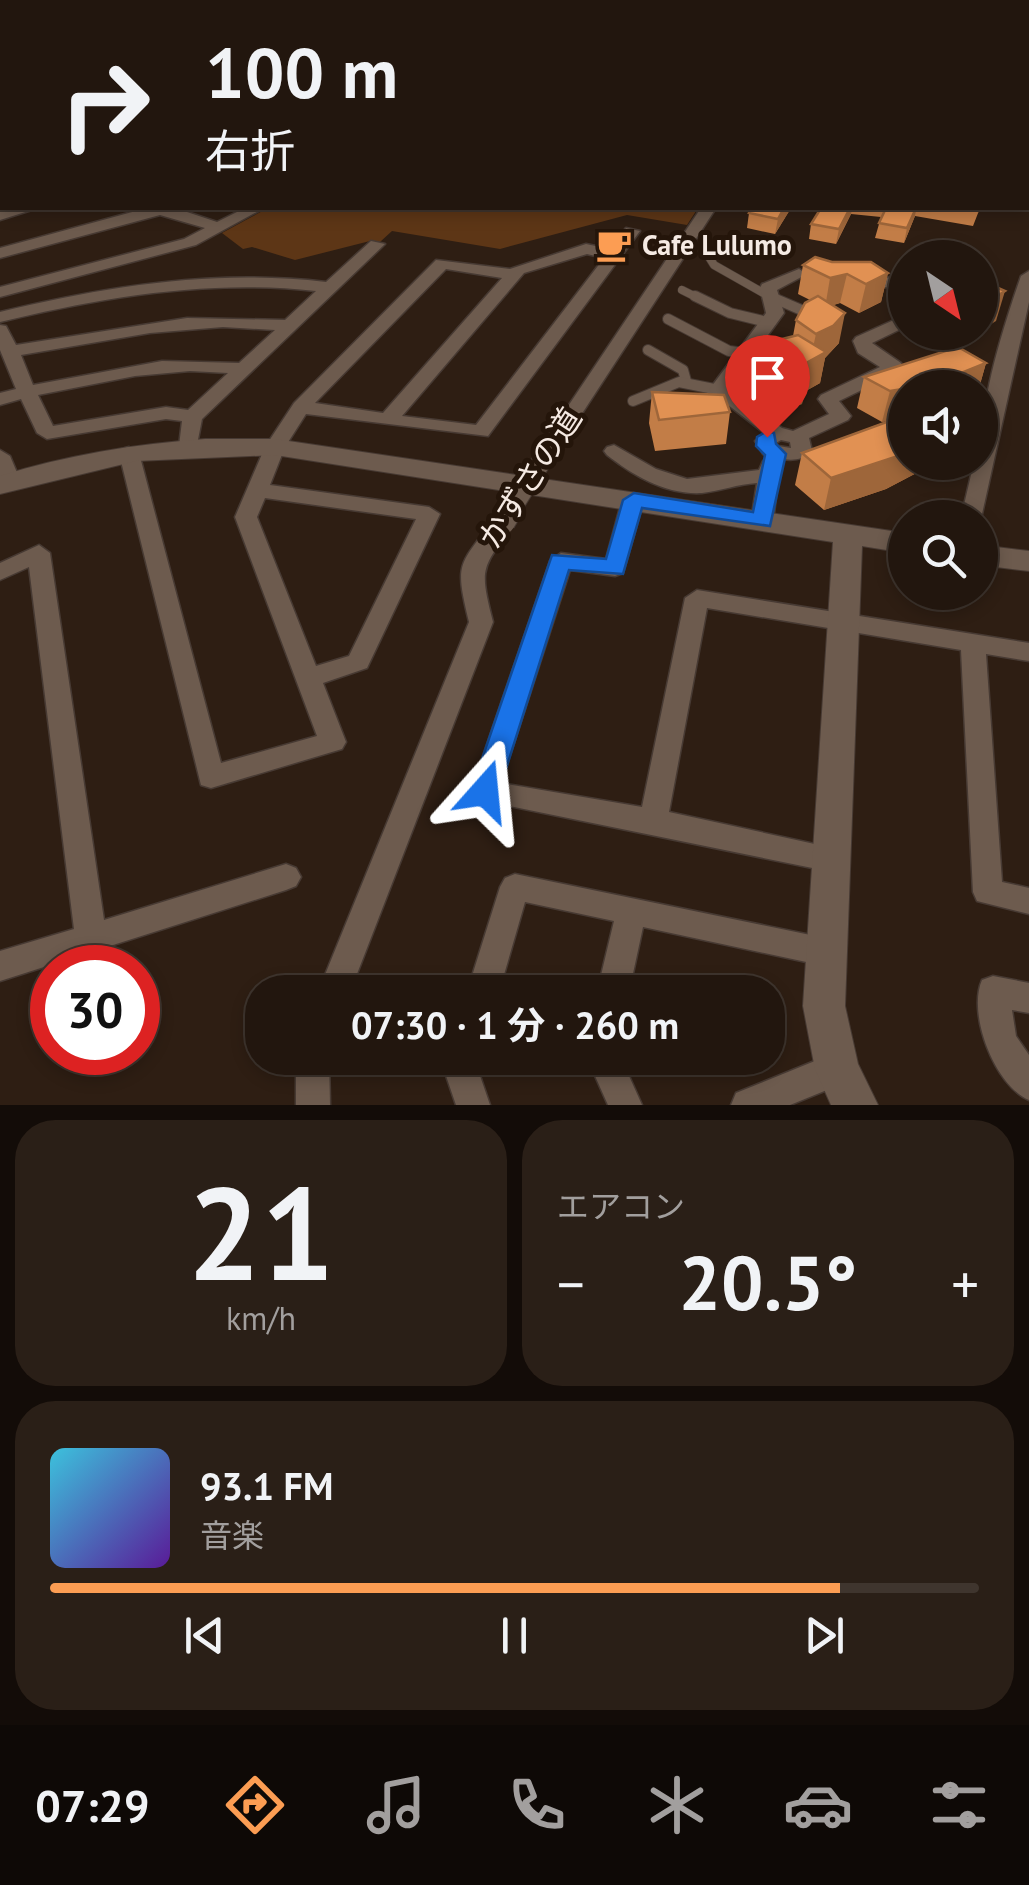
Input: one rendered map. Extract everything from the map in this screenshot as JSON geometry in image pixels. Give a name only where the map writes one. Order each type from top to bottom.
[{"type":"street","points":[[0,252],[156,210]]},
{"type":"street","points":[[163,210],[220,228]]},
{"type":"street","points":[[0,292],[124,262],[220,228],[252,210]]},
{"type":"street","name":"かずさの道","points":[[341,975],[481,622],[470,580],[472,566],[707,210]]},
{"type":"street","points":[[302,407],[481,432],[632,231]]},
{"type":"street","points":[[189,446],[192,417],[378,244]]},
{"type":"street","points":[[129,454],[211,777],[333,742],[246,517],[275,447],[302,407],[442,263],[514,275],[586,250],[614,255]]},
{"type":"street","points":[[783,441],[720,390],[775,308],[768,294],[771,286],[811,271]]},
{"type":"street","points":[[388,420],[514,275]]},
{"type":"street","points":[[840,276],[888,284]]},
{"type":"street","points":[[0,317],[107,297],[217,284],[302,283],[330,288]]},
{"type":"street","points":[[878,284],[888,289]]},
{"type":"street","points":[[975,500],[1008,308],[1028,286]]},
{"type":"street","points":[[10,352],[182,326],[268,322],[289,326]]},
{"type":"street","points":[[762,521],[769,476],[783,441],[841,416],[828,399],[894,367],[864,349],[862,341],[888,328]]},
{"type":"street","points":[[0,330],[47,432],[166,414],[192,417]]},
{"type":"street","points":[[0,399],[150,370],[218,365],[243,369]]},
{"type":"street","points":[[4,474],[189,446],[275,447],[888,540]]},
{"type":"street","points":[[614,451],[655,480],[710,486],[740,475],[769,476]]},
{"type":"street","points":[[258,490],[429,514],[358,662],[308,678]]},
{"type":"street","points":[[634,500],[615,568],[560,561],[485,791],[832,860]]},
{"type":"street","points":[[848,534],[824,1006],[837,1069],[855,1105]]},
{"type":"street","points":[[0,572],[39,553],[92,938]]},
{"type":"street","points":[[998,558],[1029,562]]},
{"type":"street","points":[[653,822],[697,598],[1029,652]]},
{"type":"street","points":[[972,643],[988,892],[1029,901]]},
{"type":"street","points":[[0,966],[286,877]]},
{"type":"street","points":[[487,975],[515,886],[824,952]]},
{"type":"street","points":[[617,975],[631,913]]},
{"type":"street","points":[[1029,998],[993,991],[1000,1042],[1029,1083]]},
{"type":"street","points":[[748,1105],[837,1069]]},
{"type":"street","points":[[313,1075],[313,1105]]},
{"type":"street","points":[[463,1075],[473,1105]]},
{"type":"street","points":[[612,1075],[625,1105]]},
{"type":"lane","points":[[709,257],[714,265],[828,323]]},
{"type":"lane","points":[[682,290],[730,312],[767,322]]},
{"type":"lane","points":[[668,319],[729,350],[746,354]]},
{"type":"lane","points":[[648,350],[683,370],[686,381]]},
{"type":"lane","points":[[633,401],[686,381],[720,390]]},
{"type":"shaded area","points":[[264,210],[697,210],[687,225],[627,215],[500,249],[392,231],[380,242],[370,241],[295,260],[252,247],[243,249],[222,233]]},
{"type":"building","points":[[751,210],[783,210],[778,219],[749,213]]},
{"type":"building","points":[[820,210],[849,210],[839,229],[811,224]]},
{"type":"building","points":[[885,210],[915,210],[907,228],[879,223]]},
{"type":"building","points":[[815,257],[832,262],[871,262],[888,273],[866,284],[847,274],[830,278],[803,265]]},
{"type":"building","points":[[818,296],[845,313],[833,326],[816,334],[796,320],[805,303]]},
{"type":"building","points":[[798,335],[826,352],[808,362],[808,373],[782,380],[752,363],[774,341]]},
{"type":"building","points":[[949,350],[963,350],[986,363],[969,370],[888,370],[888,390],[864,377]]},
{"type":"building","points":[[652,392],[724,395],[730,412],[659,420]]},
{"type":"building","points":[[888,421],[888,459],[831,478],[802,453]]},
{"type":"place","name":"Cafe Lulumo","points":[[614,245]]},
{"type":"route","points":[[485,791],[560,561],[615,568],[634,500],[762,521],[770,464],[776,454],[766,446],[767,437]]}]
